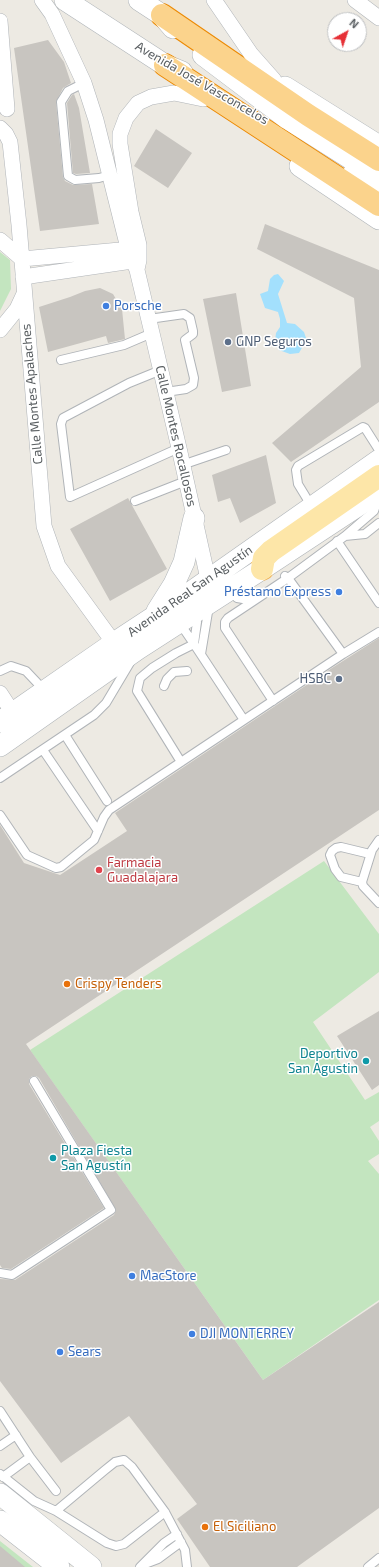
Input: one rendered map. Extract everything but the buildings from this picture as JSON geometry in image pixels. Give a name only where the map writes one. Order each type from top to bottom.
[{"type":"highway","points":[[162,15],[296,108],[379,160]]},
{"type":"highway","points":[[165,65],[379,205]]},
{"type":"main road","name":"Avenida José Vasconcelos","points":[[65,0],[165,65],[186,73],[212,86],[379,192]]},
{"type":"main road","name":"Avenida José Vasconcelos","points":[[139,0],[162,15],[192,47],[282,114],[379,176]]},
{"type":"main road","points":[[162,15],[195,27],[274,80],[379,146]]},
{"type":"main road","points":[[165,65],[189,89],[379,219]]},
{"type":"main road","name":"Avenida Real San Agustín","points":[[0,746],[138,649],[180,611],[312,507],[379,460]]},
{"type":"main road","points":[[262,569],[264,558],[270,551],[379,476]]},
{"type":"main road","name":"Avenida Real San Agustín","points":[[7,717],[114,643],[180,611],[220,581],[262,569],[375,495]]},
{"type":"main road","points":[[180,611],[174,584],[184,562],[194,518]]},
{"type":"main road","points":[[1,1482],[91,1567]]},
{"type":"main road","points":[[0,1521],[59,1567]]},
{"type":"street","name":"Calle Montes Rocallosos","points":[[42,0],[52,14],[84,83],[96,120],[110,175],[135,257],[194,518],[220,581]]},
{"type":"street","points":[[214,0],[251,54],[274,80]]},
{"type":"street","points":[[355,0],[379,18]]},
{"type":"street","points":[[0,21],[7,109]]},
{"type":"street","name":"Calle Montes Rocallosos","points":[[135,257],[131,212],[120,144],[120,134],[126,118],[138,103],[151,97],[174,93],[203,99]]},
{"type":"street","name":"Calle Montes Apalaches","points":[[0,128],[6,134],[10,142],[24,277],[24,293],[44,526],[58,566],[114,643]]},
{"type":"street","points":[[0,240],[22,258],[135,257]]},
{"type":"street","points":[[24,277],[135,257]]},
{"type":"street","points":[[0,330],[17,309],[24,293]]},
{"type":"street","points":[[0,693],[7,717]]},
{"type":"lane","points":[[84,83],[68,91],[61,102],[68,176],[75,180],[99,178],[110,175]]},
{"type":"lane","points":[[62,360],[124,345],[150,326],[184,314],[190,318],[193,331],[193,334],[185,340],[194,378],[193,385],[186,389],[166,392]]},
{"type":"lane","points":[[161,370],[129,383],[63,418],[62,424],[70,497],[162,454],[179,448]]},
{"type":"lane","points":[[312,507],[298,484],[296,470],[298,466],[362,426],[365,428],[379,450]]},
{"type":"lane","points":[[182,465],[226,450]]},
{"type":"lane","points":[[135,501],[186,481]]},
{"type":"lane","points":[[273,701],[225,628],[224,624],[228,618],[288,578],[345,536],[374,512],[376,505],[375,495]]},
{"type":"lane","points":[[345,536],[364,534],[379,523]]},
{"type":"lane","points":[[337,541],[379,603]]},
{"type":"lane","points":[[220,581],[237,598],[246,599],[285,576],[288,578],[343,654]]},
{"type":"lane","points":[[180,611],[194,644],[244,720]]},
{"type":"lane","points":[[180,611],[197,622],[194,644]]},
{"type":"lane","points":[[180,611],[201,654]]},
{"type":"lane","points":[[0,815],[27,855],[56,868],[60,867],[94,840],[104,817],[109,810],[343,654],[379,632]]},
{"type":"lane","points":[[181,762],[137,691],[140,678],[152,668],[194,644]]},
{"type":"lane","points":[[0,778],[86,722],[106,703],[138,649]]},
{"type":"lane","points":[[0,671],[11,666],[26,671],[45,690]]},
{"type":"lane","points":[[164,686],[167,679],[174,672],[186,671]]},
{"type":"lane","points":[[65,735],[107,802]]},
{"type":"lane","points":[[43,750],[98,831]]},
{"type":"lane","points":[[379,840],[370,854],[362,882],[363,886],[379,903]]},
{"type":"lane","points":[[362,882],[341,877],[334,869],[330,855],[336,848],[341,847],[370,854]]},
{"type":"lane","points":[[0,1273],[12,1275],[111,1210],[34,1081]]},
{"type":"lane","points":[[0,1411],[30,1457],[56,1491]]},
{"type":"lane","points":[[0,1446],[16,1435]]},
{"type":"lane","points":[[30,1457],[1,1482],[34,1501],[56,1511],[107,1543],[116,1546],[124,1544],[165,1512]]},
{"type":"lane","points":[[56,1511],[119,1460],[128,1463],[165,1512],[185,1550],[187,1567]]},
{"type":"lane","points":[[140,1566],[164,1543],[177,1534]]},
{"type":"lane","points":[[140,1566],[158,1559],[181,1542]]},
{"type":"lane","points":[[368,1567],[379,1558]]},
{"type":"green space","points":[[0,252],[10,260],[11,289],[0,311]]},
{"type":"green space","points":[[324,861],[379,934],[379,972],[313,1022],[365,1100],[379,1092],[379,1121],[370,1127],[379,1141],[379,1154],[368,1161],[379,1174],[379,1300],[263,1380],[30,1050]]},
{"type":"green space","points":[[0,1541],[33,1567],[0,1567]]},
{"type":"water","points":[[278,274],[284,281],[278,294],[287,323],[295,324],[304,332],[306,338],[299,353],[290,354],[279,350],[275,341],[276,333],[280,327],[278,312],[265,308],[260,294],[268,291],[270,279],[274,275]]},
{"type":"place","name":"Porsche","points":[[106,306]]},
{"type":"place","name":"GNP Seguros","points":[[228,342]]},
{"type":"place","name":"Préstamo Express","points":[[339,592]]},
{"type":"place","name":"HSBC","points":[[339,679]]},
{"type":"place","name":"Farmacia Guadalajara","points":[[99,870]]},
{"type":"place","name":"Crispy Tenders","points":[[67,984]]},
{"type":"place","name":"Deportivo San Agustin","points":[[366,1061]]},
{"type":"place","name":"Plaza Fiesta San Agustín","points":[[53,1158]]},
{"type":"place","name":"MacStore","points":[[132,1276]]},
{"type":"place","name":"DJI MONTERREY","points":[[192,1334]]},
{"type":"place","name":"Sears","points":[[60,1352]]},
{"type":"place","name":"El Siciliano","points":[[205,1527]]}]
